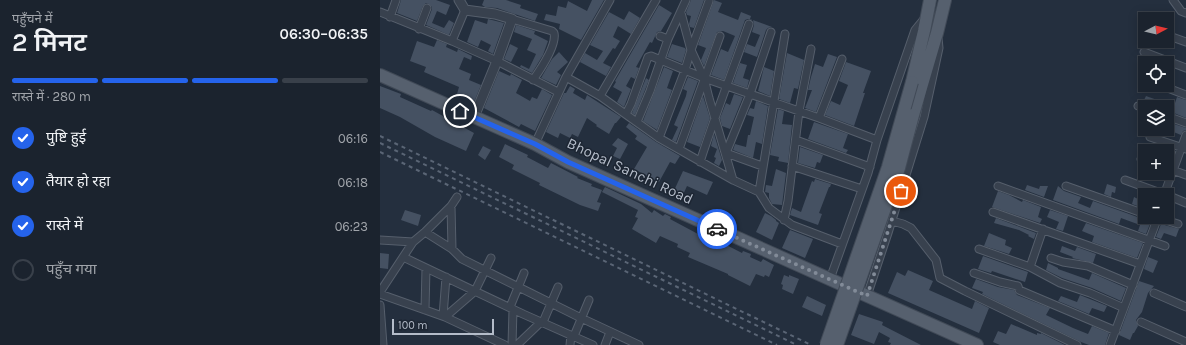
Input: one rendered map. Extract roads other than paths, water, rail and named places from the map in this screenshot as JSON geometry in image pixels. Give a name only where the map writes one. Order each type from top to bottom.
[{"type":"main road","points":[[826,345],[888,167],[912,82],[928,15],[930,0]]},
{"type":"main road","points":[[837,345],[899,168],[945,0]]},
{"type":"main road","name":"Bhopal Sanchi Road","points":[[380,75],[535,144],[568,162],[977,345]]},
{"type":"street","points":[[390,17],[396,0]]},
{"type":"street","points":[[459,0],[465,10]]},
{"type":"street","points":[[535,144],[558,92],[610,0]]},
{"type":"street","points":[[600,96],[656,0]]},
{"type":"street","points":[[637,122],[650,92],[668,39],[686,0]]},
{"type":"street","points":[[1173,0],[1181,11],[1186,13]]},
{"type":"street","points":[[659,138],[709,1]]},
{"type":"street","points":[[419,29],[427,8]]},
{"type":"street","points":[[465,10],[495,14],[552,31],[554,33],[554,40],[549,53],[533,80]]},
{"type":"street","points":[[452,41],[465,10]]},
{"type":"street","points":[[380,12],[497,61],[558,92]]},
{"type":"street","points":[[681,13],[691,50],[704,78],[733,180]]},
{"type":"street","points":[[830,279],[870,167],[877,140],[915,30],[928,15]]},
{"type":"street","points":[[474,117],[512,19]]},
{"type":"street","points":[[700,162],[715,116],[749,24]]},
{"type":"street","points":[[726,153],[750,94],[771,32]]},
{"type":"street","points":[[867,296],[924,117],[939,48],[937,33]]},
{"type":"street","points":[[759,192],[762,166],[785,34]]},
{"type":"street","points":[[660,36],[668,39]]},
{"type":"street","points":[[679,149],[720,36]]},
{"type":"street","points":[[1174,38],[1186,42]]},
{"type":"street","points":[[784,220],[788,201],[799,112],[811,49]]},
{"type":"street","points":[[1144,52],[1186,68]]},
{"type":"street","points":[[626,114],[632,104],[648,57],[651,56],[704,78],[877,140]]},
{"type":"street","points":[[819,118],[842,59]]},
{"type":"street","points":[[566,77],[600,96],[659,138],[733,180],[759,192],[769,208],[792,225],[842,244]]},
{"type":"street","points":[[1174,90],[1186,95]]},
{"type":"street","points":[[1174,119],[1186,123]]},
{"type":"street","points":[[1174,163],[1184,148],[1186,135]]},
{"type":"street","points":[[1150,137],[1184,148]]},
{"type":"street","points":[[796,140],[870,167]]},
{"type":"street","points":[[726,153],[762,166]]},
{"type":"street","points":[[792,166],[862,189]]},
{"type":"street","points":[[1174,170],[1186,175]]},
{"type":"street","points":[[1125,180],[1146,188]]},
{"type":"street","points":[[998,186],[1165,246]]},
{"type":"street","points":[[1066,186],[1138,212]]},
{"type":"street","points":[[457,198],[451,206],[413,242],[380,293],[444,317],[505,345]]},
{"type":"street","points":[[1174,198],[1186,203]]},
{"type":"street","points":[[451,206],[452,249]]},
{"type":"street","points":[[993,212],[1140,264]]},
{"type":"street","points":[[892,221],[911,228],[936,260],[940,278],[965,292],[1077,345]]},
{"type":"street","points":[[1174,223],[1178,224]]},
{"type":"street","points":[[1110,345],[1155,224]]},
{"type":"street","points":[[1030,267],[1043,229]]},
{"type":"street","points":[[425,232],[452,249],[462,259],[582,319],[639,345]]},
{"type":"street","points":[[380,240],[413,242]]},
{"type":"street","points":[[979,249],[1030,267],[1060,283],[1090,293],[1124,308]]},
{"type":"street","points":[[403,257],[593,345]]},
{"type":"street","points":[[444,317],[475,291],[491,258]]},
{"type":"street","points":[[1051,258],[1063,262],[1088,266],[1133,285]]},
{"type":"street","points":[[425,310],[426,268]]},
{"type":"street","points":[[512,345],[511,308],[524,273]]},
{"type":"street","points":[[974,273],[1000,282],[1018,286],[1019,290],[1116,331]]},
{"type":"street","points":[[444,317],[446,277]]},
{"type":"street","points":[[517,345],[542,322],[558,287]]},
{"type":"street","points":[[1154,293],[1186,308]]},
{"type":"street","points":[[570,345],[589,300]]},
{"type":"street","points":[[380,305],[383,345]]},
{"type":"street","points":[[1142,322],[1185,342]]},
{"type":"street","points":[[605,345],[610,332]]},
{"type":"railway","points":[[380,136],[811,345]]},
{"type":"railway","points":[[380,143],[797,345]]},
{"type":"railway","points":[[380,152],[777,345]]}]
